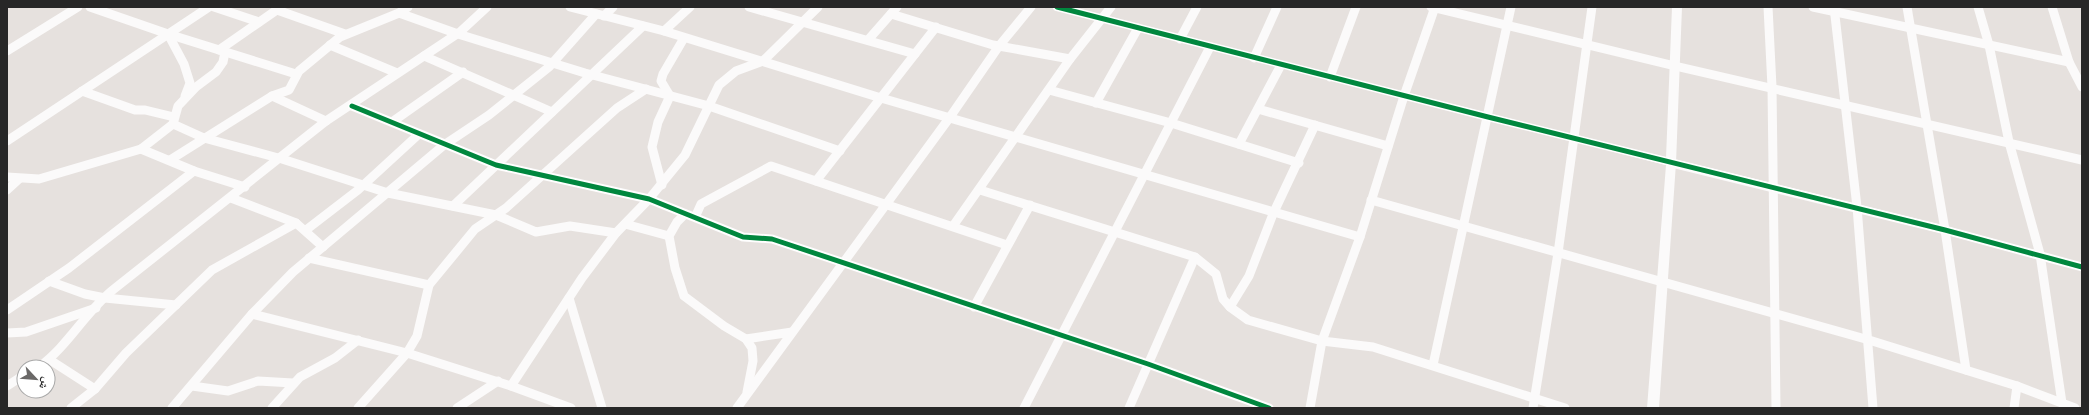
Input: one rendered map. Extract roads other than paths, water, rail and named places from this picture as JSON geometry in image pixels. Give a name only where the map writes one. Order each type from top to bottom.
[{"type":"street","points":[[7,51],[78,7]]},
{"type":"street","points":[[90,7],[168,34],[296,74]]},
{"type":"street","points":[[7,140],[209,7]]},
{"type":"street","points":[[214,7],[259,22]]},
{"type":"street","points":[[170,160],[272,96],[288,90],[296,74],[345,34],[399,13],[408,7]]},
{"type":"street","points":[[51,359],[76,335],[105,298],[282,158],[326,121],[352,106],[397,73],[458,34],[487,7]]},
{"type":"street","points":[[570,7],[664,31],[881,98],[1360,237]]},
{"type":"street","points":[[172,408],[252,314],[310,258],[444,145],[483,120],[515,95],[553,63],[600,15],[613,7]]},
{"type":"street","points":[[664,31],[690,7]]},
{"type":"street","points":[[511,386],[569,298],[616,234],[662,184],[684,155],[718,86],[723,80],[736,71],[763,61],[818,7]]},
{"type":"street","points":[[868,40],[897,7]]},
{"type":"street","points":[[737,408],[884,204],[950,117],[999,46],[1031,7]]},
{"type":"street","points":[[1057,7],[1404,96],[2040,254],[2082,267]]},
{"type":"street","points":[[953,226],[980,190],[1014,137],[1070,59],[1111,7]]},
{"type":"street","points":[[1180,39],[1197,7]]},
{"type":"street","points":[[1254,58],[1277,7]]},
{"type":"street","points":[[1330,77],[1356,7]]},
{"type":"street","points":[[1310,408],[1322,341],[1360,237],[1404,96],[1434,7],[1675,66],[1772,87],[2082,160]]},
{"type":"street","points":[[1433,365],[1511,7]]},
{"type":"street","points":[[1534,403],[1558,253],[1592,7]]},
{"type":"street","points":[[1653,408],[1671,163],[1677,7]]},
{"type":"street","points":[[1768,7],[1772,87],[1772,188],[1776,408]]},
{"type":"street","points":[[1813,7],[1835,9],[1912,28],[2069,62]]},
{"type":"street","points":[[1907,7],[1912,28],[1928,124],[1966,370]]},
{"type":"street","points":[[1978,7],[1989,45],[2009,142],[2040,254],[2062,403]]},
{"type":"street","points":[[2052,7],[2069,62],[2082,87]]},
{"type":"street","points":[[222,51],[279,8],[345,34]]},
{"type":"street","points":[[755,8],[915,54]]},
{"type":"street","points":[[1835,9],[1847,105],[1869,340],[1873,408]]},
{"type":"street","points":[[399,13],[458,34],[591,75],[709,106],[840,150]]},
{"type":"street","points":[[891,14],[999,46],[1070,59]]},
{"type":"street","points":[[453,206],[643,26]]},
{"type":"street","points":[[816,181],[936,27]]},
{"type":"street","points":[[1096,103],[1138,28]]},
{"type":"street","points":[[168,34],[184,64],[190,84],[184,100]]},
{"type":"street","points":[[670,96],[663,86],[663,74],[684,38]]},
{"type":"street","points":[[330,45],[397,73]]},
{"type":"street","points":[[1024,408],[1210,47]]},
{"type":"street","points":[[7,177],[19,179],[39,179],[141,149],[173,120],[178,106],[196,87],[216,72],[223,62],[222,51]]},
{"type":"street","points":[[424,56],[552,112]]},
{"type":"street","points":[[1239,144],[1281,65]]},
{"type":"street","points":[[392,122],[463,72]]},
{"type":"street","points":[[358,408],[407,353],[417,336],[429,285],[475,229],[506,208],[617,108],[646,89]]},
{"type":"street","points":[[1049,90],[1171,123],[1299,163]]},
{"type":"street","points":[[82,91],[134,110],[145,110],[173,120],[204,138],[282,158],[388,193],[496,215],[536,232],[570,226],[598,229],[616,234]]},
{"type":"street","points":[[272,96],[326,121]]},
{"type":"street","points":[[662,184],[652,147],[658,122],[670,96]]},
{"type":"street","points":[[352,106],[496,166],[649,199],[743,237],[772,239],[1148,364],[1269,408]]},
{"type":"street","points":[[1258,109],[1388,146]]},
{"type":"street","points":[[1230,307],[1241,291],[1274,211],[1299,163],[1315,125]]},
{"type":"street","points":[[306,230],[363,186],[419,134]]},
{"type":"street","points":[[141,149],[194,171],[245,187]]},
{"type":"street","points":[[697,213],[701,204],[771,166],[1007,245]]},
{"type":"street","points":[[7,310],[49,281],[194,171]]},
{"type":"street","points":[[7,190],[19,179]]},
{"type":"street","points":[[980,190],[1195,257],[1216,274],[1224,299],[1230,307],[1248,320],[1322,341],[1372,347],[1433,365],[1534,403],[1566,408]]},
{"type":"street","points":[[231,198],[296,223],[306,230],[323,247]]},
{"type":"street","points":[[1371,200],[1869,340],[2018,386],[2075,408]]},
{"type":"street","points":[[974,307],[1030,205]]},
{"type":"street","points":[[685,214],[677,222],[669,236],[675,268],[684,296],[724,326],[746,339],[752,348],[753,361],[747,394]]},
{"type":"street","points":[[75,407],[96,389],[126,353],[212,270],[296,223]]},
{"type":"street","points":[[625,224],[669,236]]},
{"type":"street","points":[[1129,408],[1195,257]]},
{"type":"street","points":[[310,258],[429,285]]},
{"type":"street","points":[[49,281],[85,294],[105,298],[176,304]]},
{"type":"street","points":[[569,298],[602,408]]},
{"type":"street","points":[[7,333],[26,332],[97,308]]},
{"type":"street","points":[[252,314],[407,353],[498,381],[571,408]]},
{"type":"street","points":[[746,339],[792,332]]},
{"type":"street","points":[[272,408],[285,395],[293,383],[334,358],[358,340]]},
{"type":"street","points":[[56,364],[96,389]]},
{"type":"street","points":[[7,386],[16,380]]},
{"type":"street","points":[[192,386],[228,391],[258,381],[293,383]]},
{"type":"street","points":[[457,408],[498,381]]},
{"type":"street","points":[[2014,408],[2018,386]]}]
